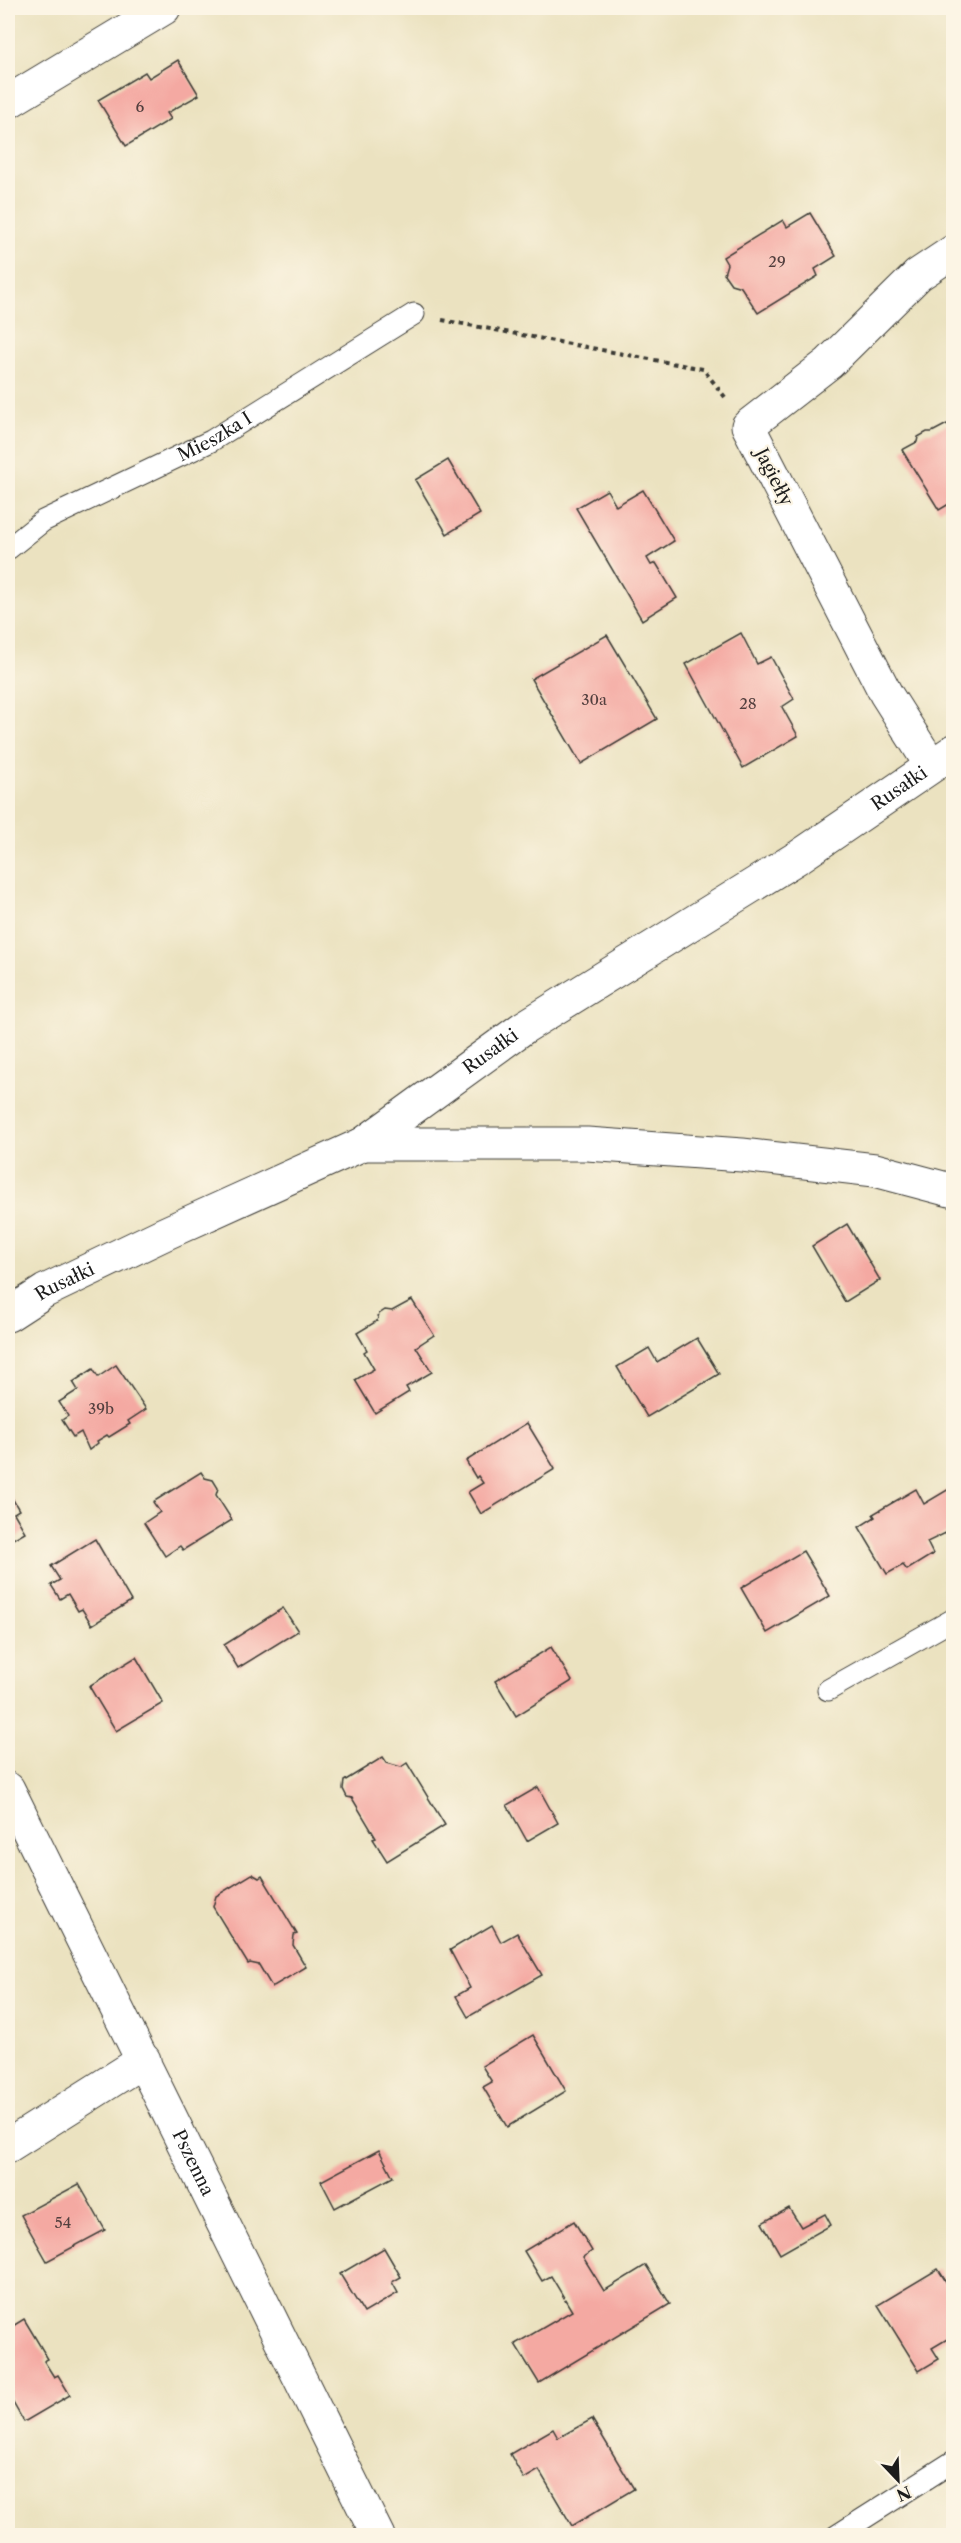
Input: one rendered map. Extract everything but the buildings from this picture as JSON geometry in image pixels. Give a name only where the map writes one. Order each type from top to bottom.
[{"type":"street","points":[[8,102],[164,8]]},
{"type":"street","name":"Jagiełły","points":[[942,758],[886,694],[748,426],[829,363],[918,275],[954,251]]},
{"type":"street","name":"Rusałki","points":[[8,1315],[45,1291],[164,1234],[363,1144],[523,1028],[800,856],[942,758]]},
{"type":"street","points":[[363,1144],[587,1144],[742,1155],[875,1170],[954,1191]]},
{"type":"street","name":"Pszenna","points":[[8,1789],[378,2535]]},
{"type":"street","points":[[8,2146],[144,2060]]},
{"type":"lane","name":"Mieszka I","points":[[8,549],[43,521],[210,441],[414,314]]},
{"type":"lane","points":[[828,1690],[954,1619]]},
{"type":"lane","points":[[836,2535],[954,2461]]},
{"type":"path","points":[[414,314],[703,369],[748,426]]}]
